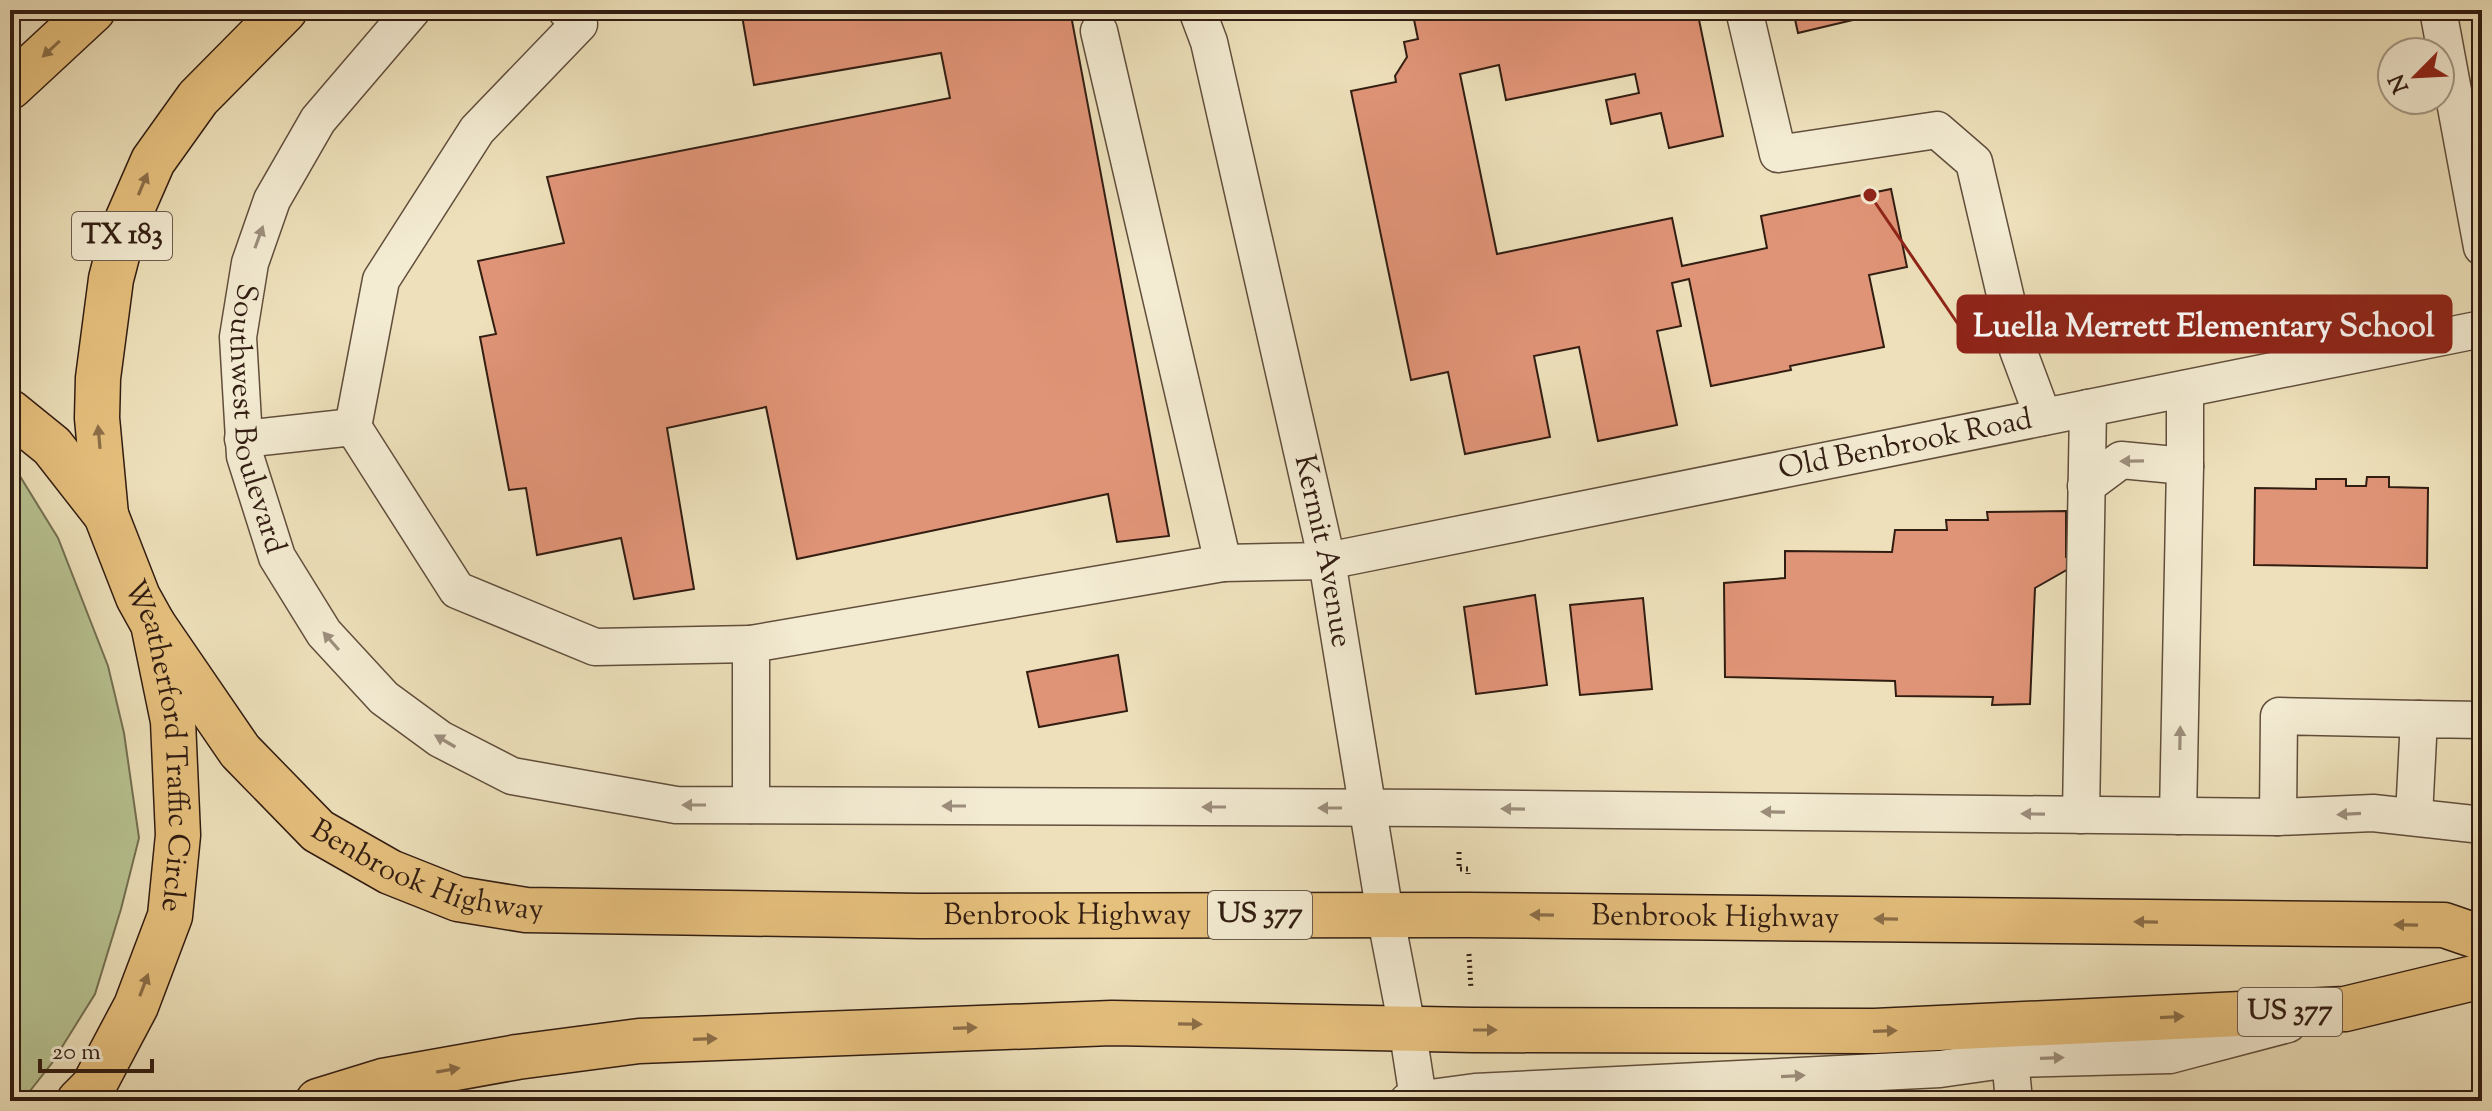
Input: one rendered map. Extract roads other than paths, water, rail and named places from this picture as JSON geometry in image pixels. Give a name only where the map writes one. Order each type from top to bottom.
[{"type":"main road","points":[[10,87],[93,10]]},
{"type":"main road","name":"TX 183","points":[[106,515],[97,418],[98,378],[111,279],[125,225],[153,161],[198,98],[285,10]]},
{"type":"main road","name":"Weatherford Traffic Circle","points":[[10,412],[52,446],[106,515],[138,597],[153,624],[173,721],[178,835],[170,916],[136,1006],[93,1087],[79,1101]]},
{"type":"main road","name":"Benbrook Highway","points":[[153,624],[240,751],[318,831],[390,872],[458,899],[526,910],[920,916],[1385,914],[2444,925],[2482,938]]},
{"type":"main road","name":"US 377","points":[[318,1101],[398,1079],[517,1057],[639,1041],[1112,1023],[1473,1030],[1875,1031],[2345,1009],[2482,976]]},
{"type":"street","name":"Southwest Boulevard","points":[[412,10],[318,120],[272,200],[250,263],[238,337],[243,439],[245,456],[277,557],[324,633],[384,698],[440,739],[512,776],[676,805],[751,805]]},
{"type":"street","points":[[243,439],[353,427],[381,280],[477,130],[579,24],[566,10]]},
{"type":"street","name":"Kermit Avenue","points":[[1197,10],[1209,42],[1327,561],[1385,914],[1407,1027],[1413,1100]]},
{"type":"street","points":[[1744,10],[1778,154],[1937,130],[1974,162],[2018,350],[2043,417]]},
{"type":"street","points":[[2438,10],[2482,247]]},
{"type":"street","points":[[1099,31],[1223,563]]},
{"type":"street","name":"Old Benbrook Road","points":[[353,427],[457,590],[595,647],[751,644],[1223,563],[1327,561],[2482,329]]},
{"type":"street","points":[[2178,816],[2185,389]]},
{"type":"street","points":[[2081,815],[2088,408]]},
{"type":"street","points":[[2086,486],[2121,460],[2185,466]]},
{"type":"street","points":[[751,644],[751,805],[2278,817],[2373,813],[2482,825]]},
{"type":"street","points":[[2278,817],[2279,716],[2482,720]]},
{"type":"street","points":[[2414,816],[2419,719]]},
{"type":"street","points":[[1413,1100],[1475,1092],[1577,1094],[1940,1069],[2010,1059],[2170,1055],[2345,1009]]},
{"type":"street","points":[[2010,1059],[2014,1101]]},
{"type":"place","name":"Luella Merrett Elementary School","points":[[1870,195]]}]
